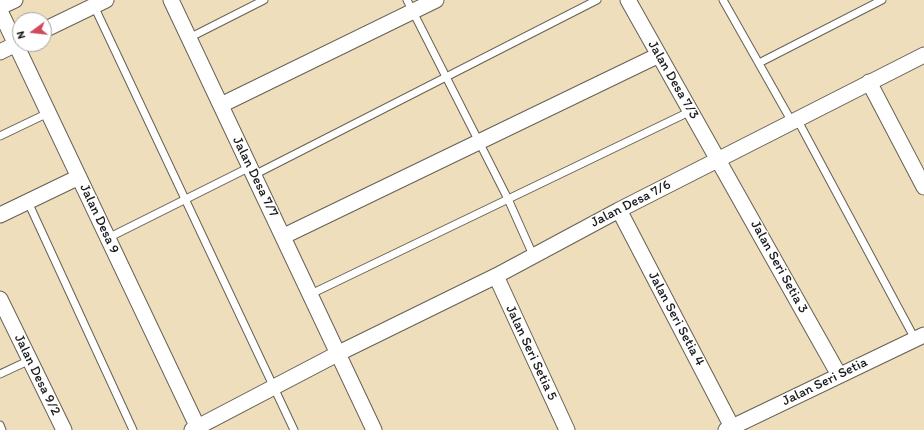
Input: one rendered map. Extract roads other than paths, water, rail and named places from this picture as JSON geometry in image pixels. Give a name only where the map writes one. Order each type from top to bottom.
[{"type":"street","points":[[0,8],[15,0]]},
{"type":"street","name":"Jalan Desa 7/7","points":[[171,0],[284,236],[374,430]]},
{"type":"street","points":[[221,105],[410,6],[436,0]]},
{"type":"street","name":"Jalan Desa 7/3","points":[[628,0],[718,160]]},
{"type":"street","points":[[52,26],[100,3]]},
{"type":"street","name":"Jalan Desa 9","points":[[0,11],[12,32]]},
{"type":"street","points":[[0,52],[12,46]]},
{"type":"street","name":"Jalan Desa 9","points":[[22,52],[48,113],[108,238],[196,429]]},
{"type":"street","name":"Jalan Desa 7/6","points":[[196,429],[339,354],[496,276],[619,210],[924,54]]},
{"type":"street","points":[[284,236],[659,55]]},
{"type":"street","points":[[869,82],[924,187]]},
{"type":"street","name":"Jalan Seri Setia 3","points":[[718,160],[839,375]]},
{"type":"street","points":[[0,215],[79,177]]},
{"type":"street","name":"Jalan Seri Setia 4","points":[[619,210],[729,429]]},
{"type":"street","name":"Jalan Seri Setia 5","points":[[496,276],[567,430]]},
{"type":"street","name":"Jalan Desa 9/2","points":[[0,299],[64,430]]},
{"type":"street","name":"Jalan Seri Setia","points":[[729,429],[920,337]]},
{"type":"lane","points":[[189,38],[264,0]]},
{"type":"lane","points":[[108,238],[184,199],[252,171],[598,0]]},
{"type":"lane","points":[[723,0],[759,63],[795,120],[920,337]]},
{"type":"lane","points":[[759,63],[882,0]]},
{"type":"lane","points":[[100,3],[184,199],[275,387],[294,430]]},
{"type":"lane","points":[[410,6],[508,199],[533,255]]},
{"type":"lane","points":[[311,294],[691,111]]},
{"type":"lane","points":[[0,136],[48,113]]},
{"type":"lane","points":[[28,202],[133,430]]},
{"type":"lane","points":[[0,374],[30,360]]},
{"type":"lane","points":[[0,425],[2,430]]}]
